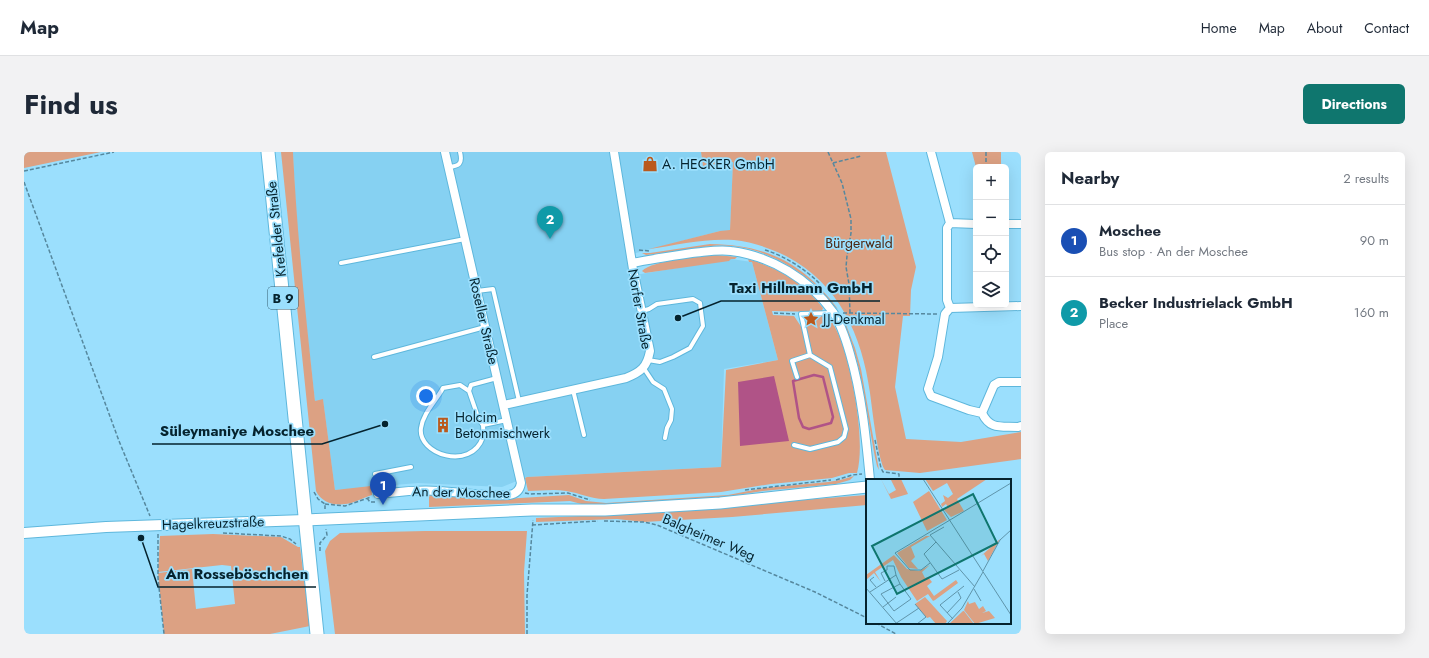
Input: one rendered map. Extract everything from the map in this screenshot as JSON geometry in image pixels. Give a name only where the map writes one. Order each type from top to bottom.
[{"type":"main road","name":"Krefelder Straße","points":[[268,152],[306,520]]},
{"type":"main road","points":[[306,520],[532,510],[605,510],[720,503],[866,487]]},
{"type":"main road","name":"B 9","points":[[306,520],[314,543],[318,634]]},
{"type":"street","name":"Roseller Straße","points":[[445,152],[504,405],[521,483],[519,490]]},
{"type":"street","name":"Norfer Straße","points":[[504,405],[626,378],[637,373],[646,364],[650,351],[632,263],[614,152]]},
{"type":"street","points":[[932,152],[950,223],[947,228],[948,311],[938,357],[928,388],[931,396],[969,410],[982,413]]},
{"type":"street","points":[[950,223],[973,224]]},
{"type":"street","points":[[1009,224],[1021,224]]},
{"type":"street","points":[[632,263],[711,251],[731,251],[756,257],[780,266],[802,280],[819,295],[833,313],[845,337],[856,374],[863,414],[870,477]]},
{"type":"street","points":[[948,311],[1021,306]]},
{"type":"street","points":[[1021,382],[999,382],[994,385],[982,413],[985,420],[991,425],[1021,426]]},
{"type":"street","name":"An der Moschee","points":[[378,494],[416,490],[509,495],[519,490]]},
{"type":"street","name":"Hagelkreuzstraße","points":[[24,533],[153,525],[306,520]]},
{"type":"lane","points":[[448,167],[457,166],[460,164],[462,158],[460,152]]},
{"type":"lane","points":[[341,263],[465,239]]},
{"type":"lane","points":[[477,291],[493,289],[519,402]]},
{"type":"lane","points":[[641,311],[649,309],[657,304],[693,299],[700,303],[703,326],[690,348],[660,362],[646,364],[653,382],[664,389],[672,410],[671,420],[664,438]]},
{"type":"lane","points":[[810,356],[801,314],[833,313]]},
{"type":"lane","points":[[374,357],[486,327]]},
{"type":"lane","points":[[794,445],[810,449],[838,442],[844,437],[846,429],[830,367],[810,356],[792,361],[796,377]]},
{"type":"lane","points":[[469,391],[460,386],[443,388],[423,419],[420,430],[424,443],[436,452],[454,458],[467,455],[476,449],[483,436],[483,425],[479,420],[469,391],[471,385],[497,378]]},
{"type":"lane","points":[[573,390],[584,435]]},
{"type":"lane","points":[[483,425],[507,420]]},
{"type":"lane","points":[[375,474],[411,467]]},
{"type":"path","points":[[24,171],[114,152]]},
{"type":"path","points":[[828,152],[843,189],[851,219],[852,233],[846,267],[849,284],[850,313]]},
{"type":"path","points":[[986,152],[986,164]]},
{"type":"path","points":[[832,163],[861,156]]},
{"type":"path","points":[[24,182],[119,441],[158,534],[158,578],[164,634]]},
{"type":"path","points":[[833,313],[948,311]]},
{"type":"path","points":[[774,313],[801,314]]},
{"type":"path","points":[[745,490],[836,480],[852,475],[870,477],[884,472]]},
{"type":"path","points":[[899,474],[899,479]]},
{"type":"path","points":[[519,490],[530,494],[568,493],[592,501]]},
{"type":"path","points":[[325,504],[349,506],[378,494]]},
{"type":"path","points":[[527,634],[527,595],[532,510]]},
{"type":"path","name":"Balgheimer Weg","points":[[532,525],[597,520],[657,525],[815,592],[866,618]]},
{"type":"path","points":[[220,533],[281,536],[290,539],[297,545],[314,543]]},
{"type":"path","points":[[878,624],[896,634]]},
{"type":"shaded area","points":[[293,152],[701,152],[703,166],[733,162],[730,231],[720,231],[632,254],[635,275],[731,259],[752,262],[778,360],[724,369],[721,467],[527,477],[502,487],[418,483],[335,490],[323,400],[315,401],[300,269]]},
{"type":"shaded area","points":[[774,376],[789,441],[740,446],[738,382]]},
{"type":"green space","points":[[24,152],[101,152],[24,168]]},
{"type":"green space","points":[[281,152],[293,152],[299,245],[315,401],[323,399],[335,490],[371,486],[372,495],[348,504],[332,504],[321,498],[316,491]]},
{"type":"green space","name":"Bürgerwald","points":[[701,152],[886,152],[916,267],[911,290],[910,316],[903,316],[895,387],[906,439],[961,442],[1021,432],[1021,459],[920,473],[885,470],[880,457],[870,393],[861,351],[845,313],[834,296],[820,281],[786,256],[774,250],[747,242],[734,240],[702,241],[649,249],[720,231],[730,230],[733,162],[703,166]]},
{"type":"green space","points":[[972,152],[1001,152],[1001,164],[975,164]]},
{"type":"green space","points":[[710,244],[750,248],[783,260],[797,268],[811,280],[825,293],[838,309],[812,282],[798,271],[775,259],[751,250],[738,247],[712,246],[646,255],[642,253]]},
{"type":"green space","points":[[716,255],[737,257],[729,261],[645,273],[642,271],[656,264]]},
{"type":"green space","points":[[748,259],[770,267],[790,278],[816,299],[823,308],[822,311],[818,312],[772,311],[773,315],[794,316],[802,328],[807,327],[809,316],[829,316],[845,351],[853,386],[859,424],[860,443],[857,473],[849,473],[832,478],[771,484],[721,492],[604,499],[561,490],[528,491],[525,478],[527,477],[721,467],[726,370],[778,360],[752,262],[749,262]]},
{"type":"green space","points":[[843,317],[861,369],[879,470],[873,447],[860,373],[842,319]]},
{"type":"green space","points":[[854,476],[850,480],[836,484],[763,491],[724,497],[589,506],[570,501],[429,507],[429,494],[502,499],[569,495],[586,501],[606,503],[728,495],[764,488],[828,482]]},
{"type":"green space","points":[[866,495],[866,505],[732,517],[644,522],[617,519],[536,522],[536,518],[604,515]]},
{"type":"green space","points":[[527,531],[524,572],[525,634],[335,634],[325,551],[330,541],[340,533]]},
{"type":"green space","points":[[213,534],[281,537],[300,547],[310,626],[270,634],[164,634],[158,573],[192,569],[196,609],[235,604],[231,566],[222,565],[158,572],[160,536]]},
{"type":"waterway","points":[[814,375],[823,377],[833,417],[831,423],[809,429],[803,427],[799,418],[793,381],[814,375]]},
{"type":"place","name":"A. HECKER GmbH","points":[[650,164]]},
{"type":"place","name":"Becker Industrielack GmbH","points":[[550,239]]},
{"type":"place","name":"Taxi Hillmann GmbH","points":[[678,318]]},
{"type":"place","name":"JJ-Denkmal","points":[[811,319]]},
{"type":"place","name":"Süleymaniye Moschee","points":[[385,424]]},
{"type":"place","name":"Holcim Betonmischwerk","points":[[443,425]]},
{"type":"place","name":"Moschee","points":[[383,505]]},
{"type":"place","name":"Am Rosseböschchen","points":[[141,538]]}]
